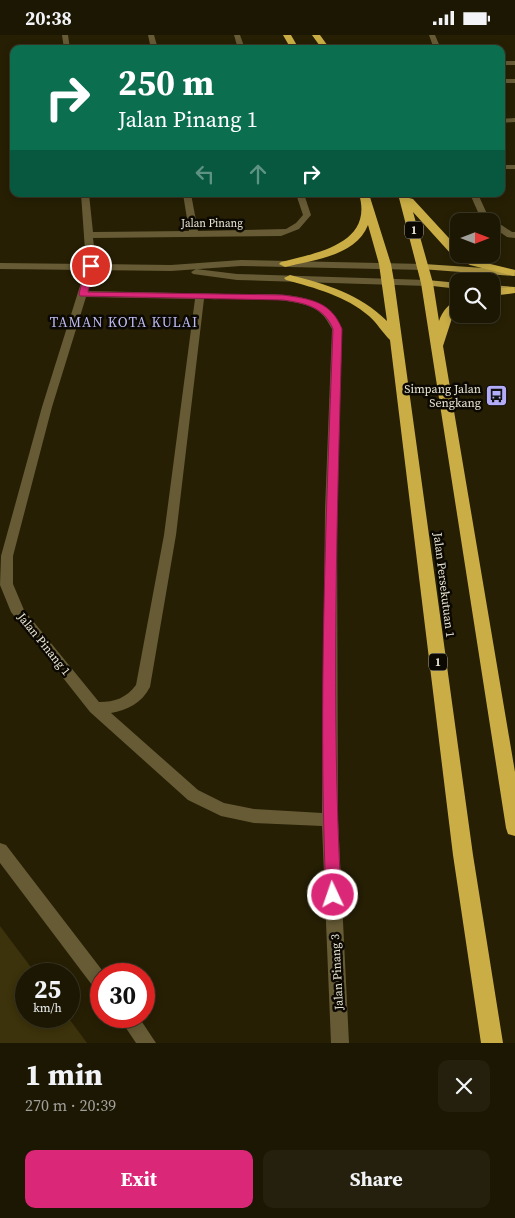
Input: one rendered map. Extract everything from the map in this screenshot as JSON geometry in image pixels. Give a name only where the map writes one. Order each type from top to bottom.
[{"type":"highway","name":"1","points":[[404,197],[427,283],[515,828]]},
{"type":"highway","points":[[405,197],[421,217],[454,252],[474,263],[515,273]]},
{"type":"highway","points":[[285,264],[315,257],[345,245],[360,231],[366,199]]},
{"type":"highway","name":"Jalan Persekutuan 1","points":[[366,199],[387,273],[462,845],[492,1043]]},
{"type":"highway","points":[[290,279],[323,286],[354,300],[385,322],[396,340]]},
{"type":"highway","points":[[500,292],[514,290]]},
{"type":"highway","points":[[438,347],[447,314],[450,311]]},
{"type":"main road","points":[[424,267],[515,273]]},
{"type":"main road","points":[[427,283],[450,285]]},
{"type":"main road","points":[[500,289],[514,290]]},
{"type":"street","name":"Jalan Pinang 1","points":[[85,197],[91,266],[47,407],[9,546],[6,585],[18,611],[95,708],[193,795],[222,809],[254,816],[330,821]]},
{"type":"street","points":[[188,197],[194,235]]},
{"type":"street","name":"Jalan Pinang","points":[[88,235],[262,235],[292,230],[303,223],[306,215],[301,197]]},
{"type":"street","points":[[475,197],[482,213]]},
{"type":"street","points":[[500,228],[510,235],[515,235]]},
{"type":"street","points":[[0,266],[171,268],[241,263],[285,264],[387,273],[427,283]]},
{"type":"street","points":[[171,268],[237,277],[290,279],[387,273],[424,267]]},
{"type":"street","name":"Jalan Pinang 3","points":[[83,294],[283,298],[302,300],[320,306],[333,317],[337,329],[331,510],[330,821],[340,1043]]},
{"type":"street","points":[[95,708],[114,708],[133,700],[143,687],[170,535],[200,295]]},
{"type":"street","points":[[0,850],[90,969]]},
{"type":"street","points":[[136,1028],[147,1043]]},
{"type":"shaded area","points":[[0,926],[28,963],[15,963],[15,1028],[76,1028],[87,1043],[0,1043]]},
{"type":"place","name":"Simpang Jalan Sengkang","points":[[497,396]]},
{"type":"district","name":"TAMAN KOTA KULAI","points":[[124,322]]},
{"type":"route","points":[[91,266],[83,294],[283,298],[302,300],[320,306],[333,317],[337,329],[331,510],[330,821],[333,895]]}]
